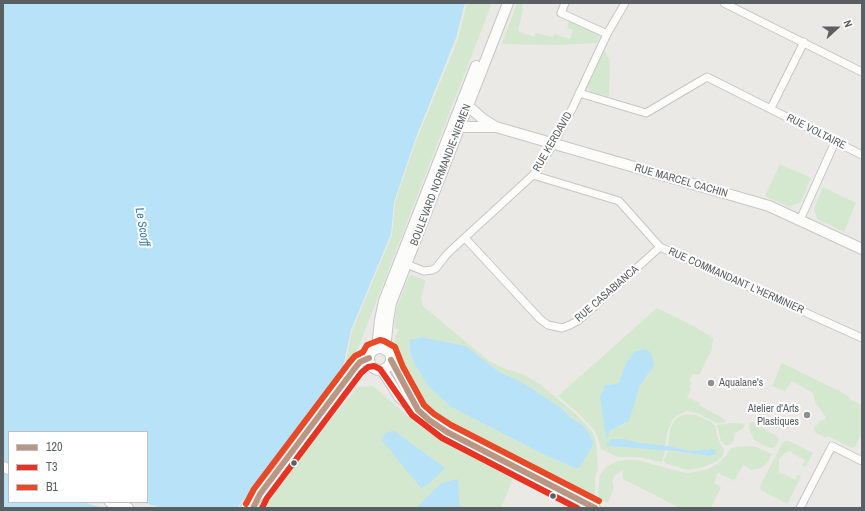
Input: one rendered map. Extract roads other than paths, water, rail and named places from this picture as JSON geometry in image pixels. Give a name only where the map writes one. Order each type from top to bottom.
[{"type":"street","name":"BOULEVARD NORMANDIE-NIEMEN","points":[[381,349],[380,320],[384,302],[500,3]]},
{"type":"street","name":"BOULEVARD NORMANDIE-NIEMEN","points":[[381,349],[392,303],[406,264],[508,3]]},
{"type":"street","points":[[565,3],[561,13],[607,34]]},
{"type":"street","name":"RUE KERDAVID","points":[[406,264],[424,271],[432,270],[533,175],[554,144],[607,34],[625,3]]},
{"type":"street","points":[[724,3],[862,72]]},
{"type":"street","points":[[771,108],[804,42]]},
{"type":"street","name":"RUE VOLTAIRE","points":[[579,93],[646,113],[707,77],[862,155]]},
{"type":"street","name":"RUE MARCEL CACHIN","points":[[468,106],[496,127]]},
{"type":"street","name":"RUE MARCEL CACHIN","points":[[460,127],[496,127],[770,206],[862,248]]},
{"type":"street","points":[[800,220],[836,142]]},
{"type":"street","name":"RUE COMMANDANT L'HERMINIER","points":[[533,175],[619,201],[660,247],[862,338]]},
{"type":"street","name":"RUE CASABIANCA","points":[[465,238],[540,319],[548,325],[562,328],[579,320],[660,247]]},
{"type":"street","points":[[391,360],[388,366],[382,370],[375,370],[370,363],[372,351],[381,349],[390,354],[391,360],[418,410]]},
{"type":"street","points":[[246,508],[260,494],[360,362],[370,363]]},
{"type":"street","points":[[382,370],[400,398],[447,432],[583,505],[595,508]]},
{"type":"street","points":[[800,508],[832,446],[862,461]]},
{"type":"street","points":[[253,508],[260,494]]},
{"type":"street","points":[[113,503],[128,508]]},
{"type":"water","name":"Le Scorff","points":[[3,3],[465,3],[456,38],[415,140],[394,202],[391,234],[351,330],[341,376],[305,425],[237,508],[3,508]]},
{"type":"water","points":[[422,337],[466,346],[499,372],[518,380],[536,391],[584,426],[593,440],[593,445],[579,468],[575,468],[541,453],[451,407],[429,387],[414,363],[410,352],[410,340]]},
{"type":"water","points":[[643,349],[648,350],[652,356],[654,365],[640,385],[629,421],[610,431],[608,437],[606,437],[600,397],[605,385],[619,382],[625,365],[634,352]]},
{"type":"water","points":[[394,431],[445,468],[429,484],[421,488],[381,439],[387,432]]},
{"type":"water","points":[[612,439],[624,439],[691,451],[714,449],[716,452],[714,455],[708,456],[674,451],[607,446],[606,444]]},
{"type":"water","points":[[458,479],[459,503],[461,508],[416,508],[441,483]]},
{"type":"place","name":"Aqualane's","points":[[711,383]]},
{"type":"place","name":"Atelier d'Arts Plastiques","points":[[807,415]]}]
